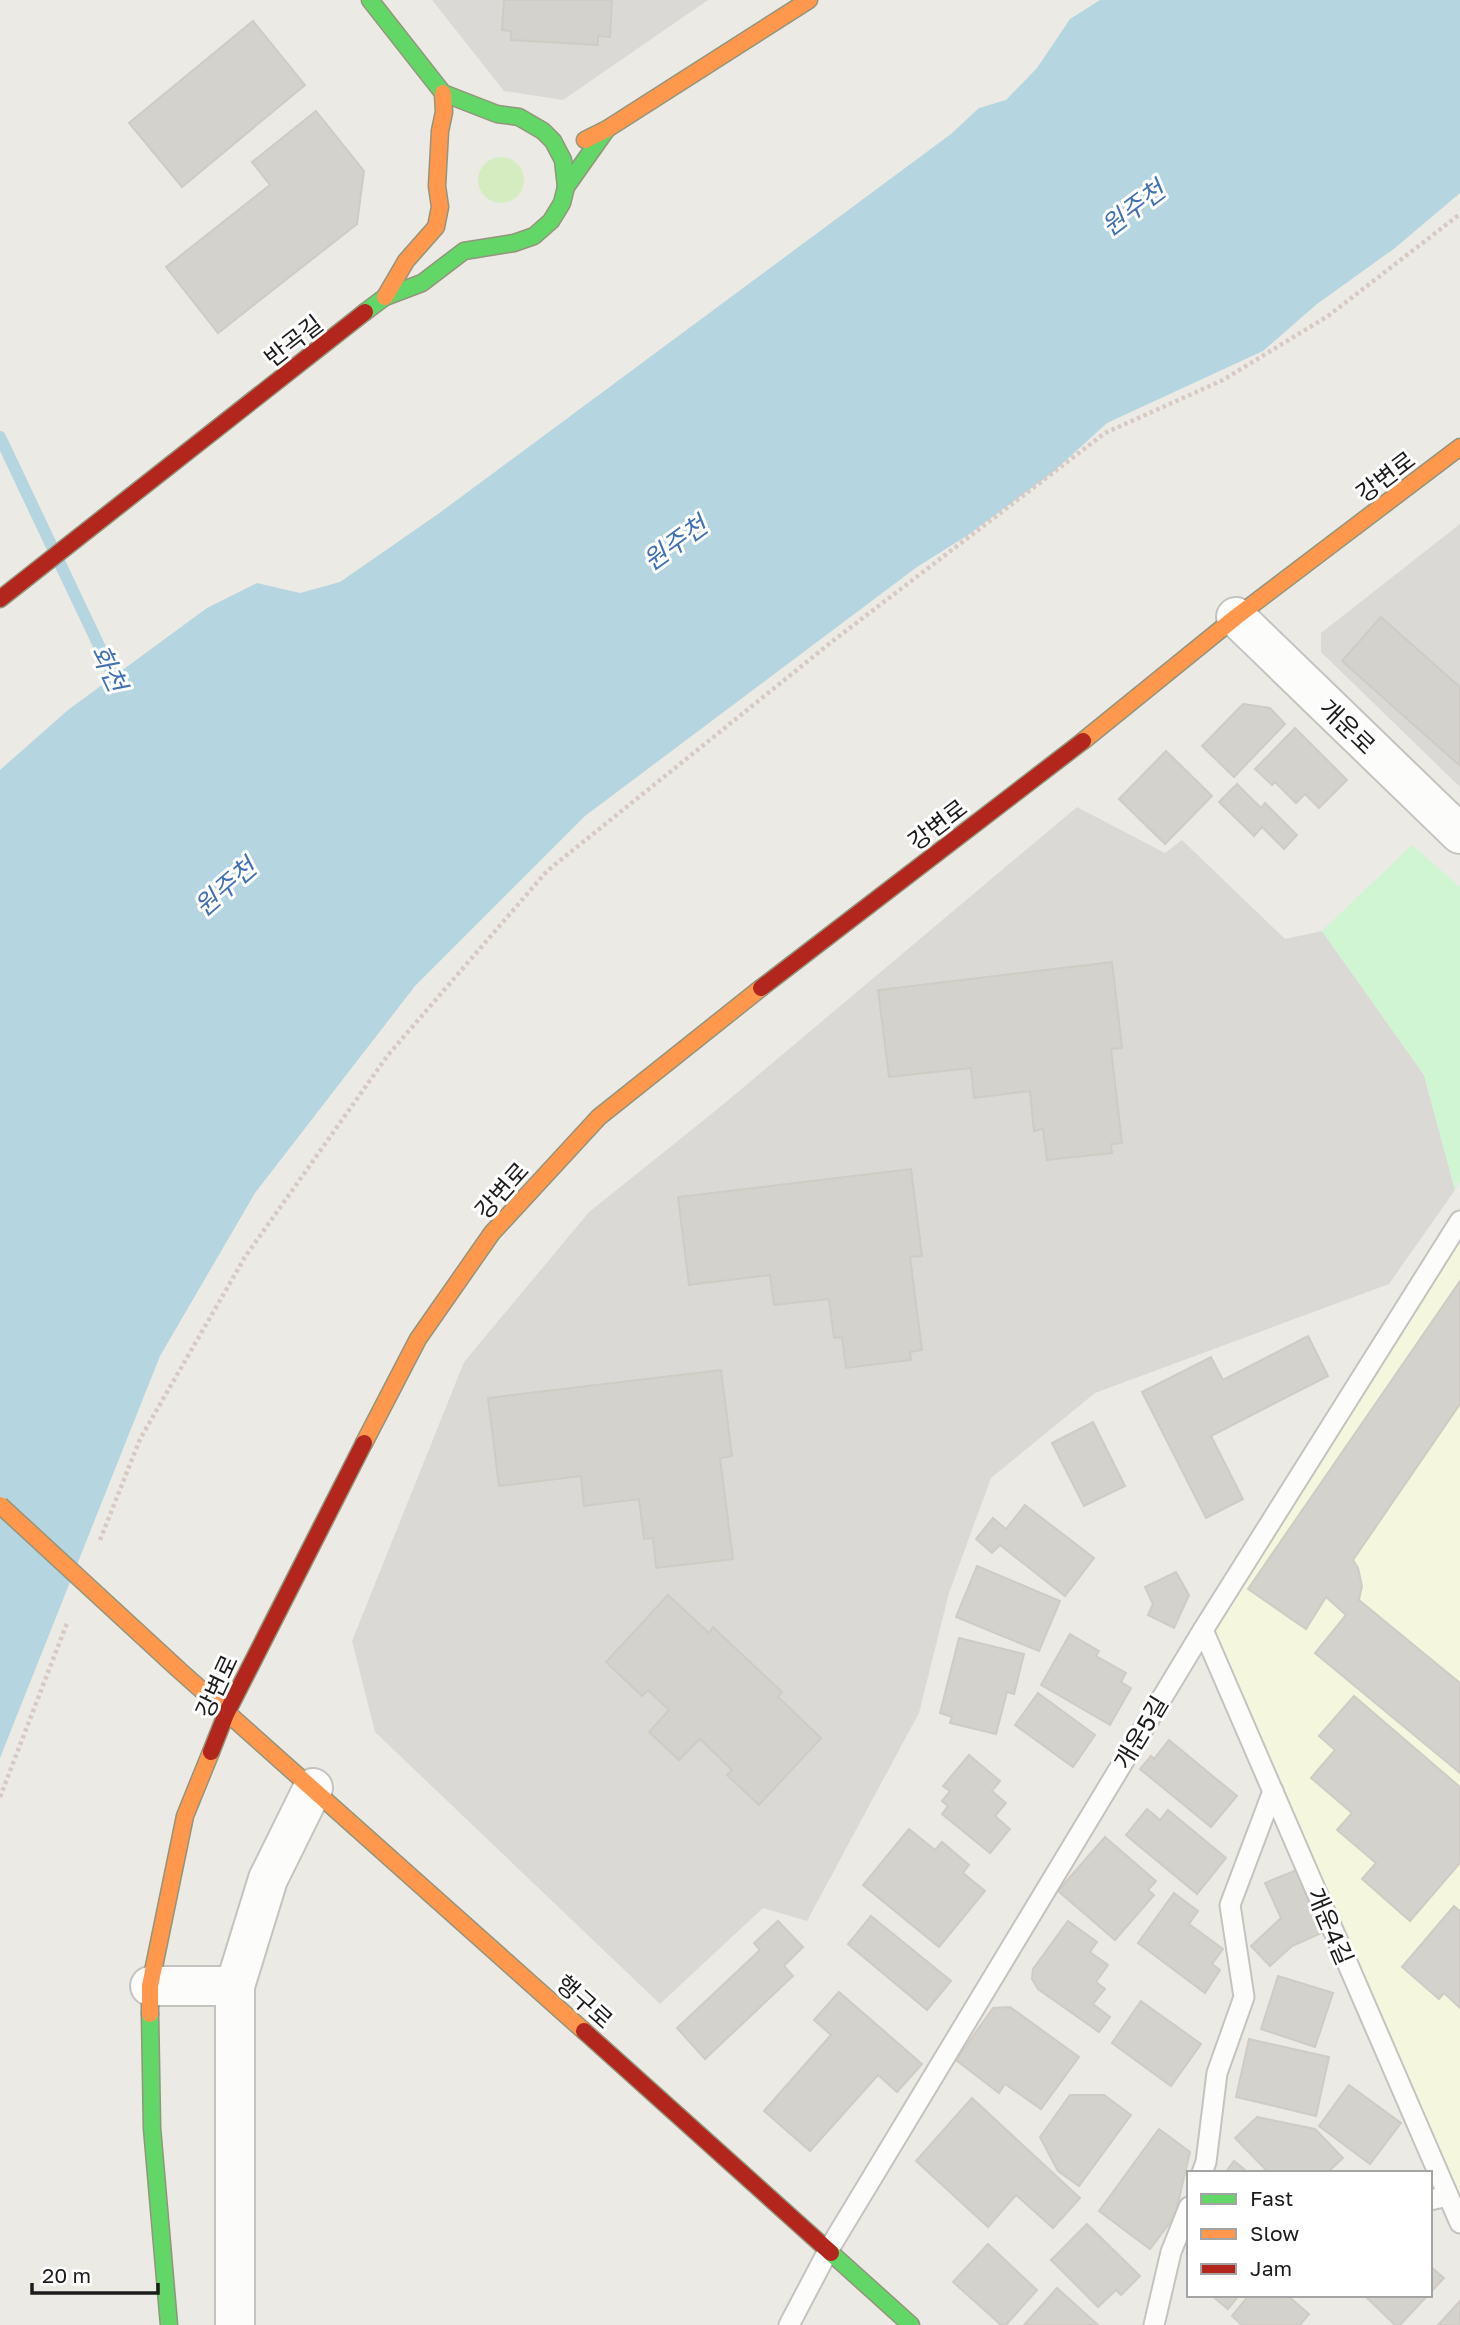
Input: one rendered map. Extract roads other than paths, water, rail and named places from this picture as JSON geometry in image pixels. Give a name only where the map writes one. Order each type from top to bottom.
[{"type":"street","points":[[370,0],[443,93],[459,101],[497,114],[519,117],[538,126],[553,141],[563,160],[566,187],[562,203],[551,221],[534,236],[514,243],[464,251],[422,283],[385,297]]},
{"type":"street","points":[[559,152],[607,129],[809,0]]},
{"type":"street","points":[[385,297],[406,261],[436,227],[440,207],[436,186],[444,112],[443,93]]},
{"type":"street","points":[[438,165],[446,146],[463,127],[477,119],[497,114]]},
{"type":"street","points":[[566,187],[607,129]]},
{"type":"street","points":[[436,186],[442,207],[454,224]]},
{"type":"street","points":[[471,237],[492,244],[514,243]]},
{"type":"street","name":"반곡길","points":[[0,599],[385,297]]},
{"type":"street","name":"강변로","points":[[169,2325],[152,2128],[150,1986],[186,1816],[226,1714],[418,1339],[492,1233],[599,1117],[785,969],[1083,741],[1237,617],[1460,447]]},
{"type":"street","name":"개운로","points":[[1237,617],[1460,834]]},
{"type":"street","name":"행구로","points":[[0,1505],[226,1714],[313,1788],[911,2325]]},
{"type":"street","points":[[235,2325],[235,1986],[268,1879],[313,1788]]},
{"type":"street","points":[[150,1986],[235,1986]]},
{"type":"lane","name":"개운5길","points":[[789,2325],[829,2249],[1202,1630],[1460,1221]]},
{"type":"lane","name":"개운4길","points":[[1202,1630],[1273,1791],[1428,2171]]},
{"type":"lane","points":[[1203,2171],[1217,2073],[1244,1997],[1230,1905],[1273,1791]]},
{"type":"lane","name":"개운4길","points":[[1432,2181],[1439,2198],[1460,2223]]},
{"type":"lane","points":[[1154,2325],[1171,2252],[1187,2212]]},
{"type":"water","name":"원주천","points":[[1100,0],[1460,0],[1460,193],[1395,248],[1317,304],[1263,351],[1107,423],[1052,473],[968,535],[917,567],[585,816],[415,986],[255,1193],[160,1356],[0,1758],[0,770],[68,710],[207,608],[257,583],[300,593],[340,582],[438,514],[951,134],[979,108],[1006,100],[1037,68],[1070,19]]},
{"type":"waterway","name":"화천","points":[[0,437],[120,690]]}]
